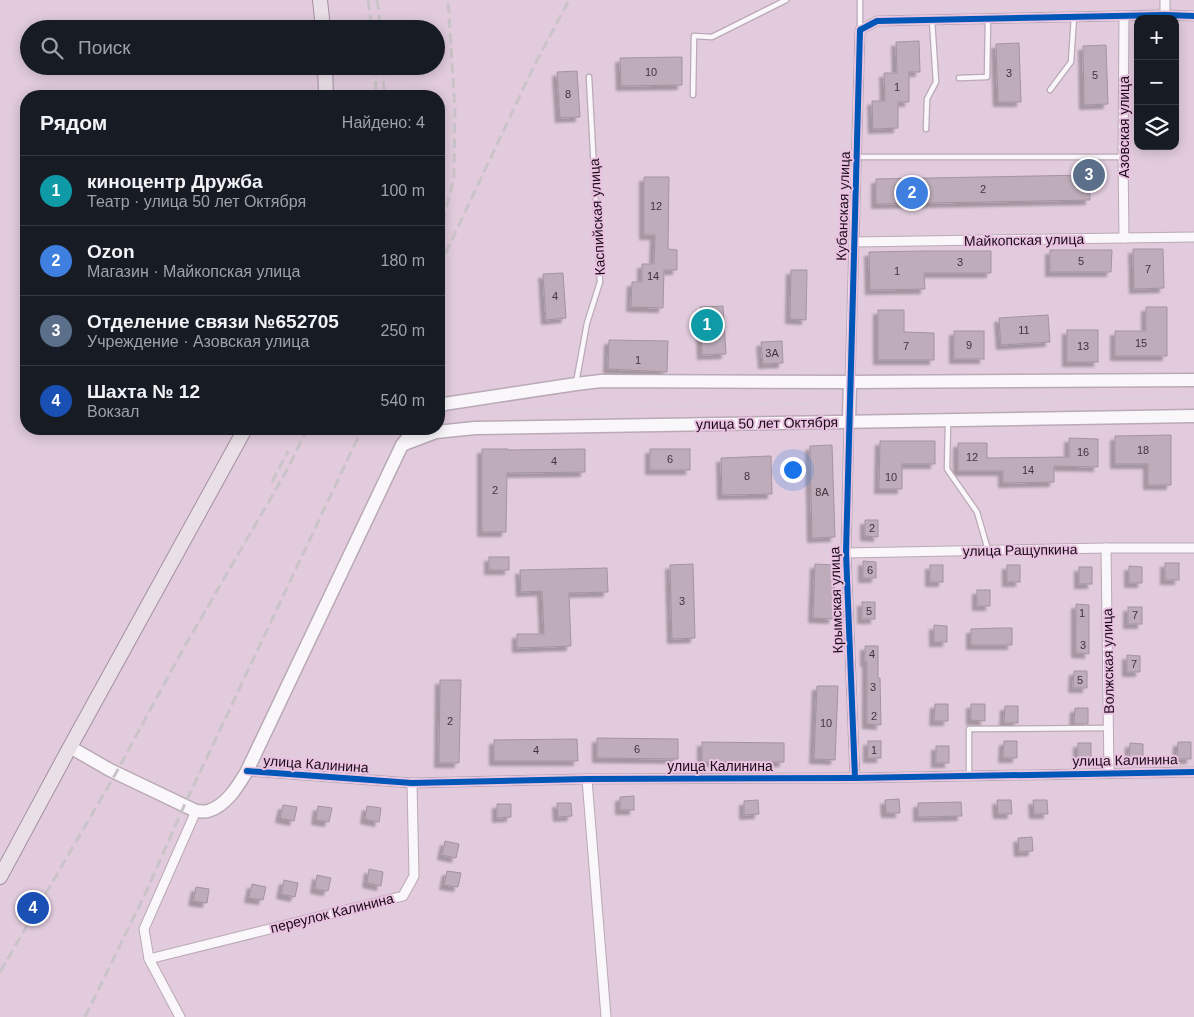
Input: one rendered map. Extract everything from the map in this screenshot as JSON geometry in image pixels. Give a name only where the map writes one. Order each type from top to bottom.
[{"type":"main road","points":[[320,0],[322,20]]},
{"type":"main road","points":[[325,75],[326,90]]},
{"type":"main road","points":[[0,877],[242,435]]},
{"type":"street","points":[[1165,0],[1165,15]]},
{"type":"street","points":[[1179,15],[1194,16]]},
{"type":"street","name":"Азовская улица","points":[[1124,16],[1124,238]]},
{"type":"street","points":[[860,30],[877,21],[1134,16]]},
{"type":"street","name":"Кубанская улица","points":[[850,382],[860,30]]},
{"type":"street","name":"Майкопская улица","points":[[854,242],[1194,237]]},
{"type":"street","points":[[445,405],[601,381],[1194,380]]},
{"type":"street","points":[[849,421],[850,382]]},
{"type":"street","name":"улица 50 лет Октября","points":[[445,431],[475,428],[1194,416]]},
{"type":"street","name":"Крымская улица","points":[[849,421],[846,553],[855,778]]},
{"type":"street","points":[[70,747],[110,770],[196,811],[209,811],[221,804],[234,792],[247,772],[402,445],[410,435]]},
{"type":"street","name":"улица 50 лет Октября","points":[[402,445],[428,435]]},
{"type":"street","name":"Волжская улица","points":[[1106,548],[1109,773]]},
{"type":"street","name":"улица Ращупкина","points":[[846,553],[1194,548]]},
{"type":"street","name":"улица Калинина","points":[[247,772],[412,783],[587,779],[855,778],[1194,772]]},
{"type":"street","points":[[587,779],[606,1017]]},
{"type":"street","name":"переулок Калинина","points":[[149,959],[403,896],[414,876],[412,783]]},
{"type":"street","points":[[180,1017],[149,959],[144,929],[196,811]]},
{"type":"lane","points":[[693,95],[694,36],[712,37],[786,0]]},
{"type":"lane","points":[[860,0],[860,30]]},
{"type":"lane","points":[[1050,90],[1071,62],[1074,17]]},
{"type":"lane","points":[[959,78],[987,77],[988,19]]},
{"type":"lane","points":[[926,129],[928,99],[936,82],[932,20]]},
{"type":"lane","name":"Каспийская улица","points":[[576,384],[587,323],[600,282],[589,77]]},
{"type":"lane","points":[[857,157],[1123,157]]},
{"type":"lane","points":[[948,420],[947,469],[977,512],[988,550]]},
{"type":"lane","points":[[969,775],[968,729],[1108,728]]},
{"type":"path","points":[[477,411],[850,402],[1194,398]]},
{"type":"building","points":[[919,41],[920,72],[909,72],[909,102],[898,102],[898,128],[873,129],[872,101],[885,101],[884,73],[897,73],[896,42]]},
{"type":"building","points":[[1019,43],[1021,102],[998,102],[996,44]]},
{"type":"building","points":[[1106,45],[1108,104],[1084,105],[1083,46]]},
{"type":"building","points":[[682,57],[682,85],[621,86],[620,58]]},
{"type":"building","points":[[577,71],[580,117],[560,118],[557,72]]},
{"type":"building","points":[[1089,175],[1090,200],[876,204],[876,179]]},
{"type":"building","points":[[644,177],[669,177],[668,249],[677,250],[677,270],[664,270],[663,308],[631,307],[632,282],[642,282],[642,264],[654,264],[655,235],[644,235]]},
{"type":"building","points":[[1133,249],[1163,249],[1164,288],[1134,289]]},
{"type":"building","points":[[1050,250],[1112,250],[1111,272],[1050,272]]},
{"type":"building","points":[[991,251],[991,273],[924,273],[925,289],[870,290],[869,252]]},
{"type":"building","points":[[791,270],[807,270],[806,320],[790,319]]},
{"type":"building","points":[[563,273],[566,318],[546,320],[543,274]]},
{"type":"building","points":[[723,306],[726,354],[702,355],[700,307]]},
{"type":"building","points":[[1146,307],[1167,307],[1167,356],[1115,356],[1115,331],[1146,331]]},
{"type":"building","points":[[878,310],[904,310],[904,332],[934,333],[934,360],[878,360]]},
{"type":"building","points":[[1048,315],[1050,342],[1001,345],[999,318]]},
{"type":"building","points":[[1067,330],[1098,330],[1098,362],[1067,362]]},
{"type":"building","points":[[954,331],[984,331],[984,359],[954,359]]},
{"type":"building","points":[[609,340],[668,341],[667,372],[608,369]]},
{"type":"building","points":[[782,341],[783,363],[763,364],[761,342]]},
{"type":"building","points":[[1171,435],[1171,485],[1148,485],[1148,464],[1115,464],[1115,436]]},
{"type":"building","points":[[1069,438],[1098,439],[1098,467],[1054,466],[1054,482],[1003,483],[1003,471],[958,471],[958,443],[987,443],[987,458],[1069,457]]},
{"type":"building","points":[[880,441],[935,441],[935,464],[902,464],[902,489],[879,489]]},
{"type":"building","points":[[832,445],[835,537],[812,538],[810,446]]},
{"type":"building","points":[[482,449],[585,449],[585,472],[507,473],[506,532],[482,532]]},
{"type":"building","points":[[650,449],[690,449],[690,470],[650,470]]},
{"type":"building","points":[[771,456],[772,494],[722,495],[721,458]]},
{"type":"building","points":[[865,520],[878,520],[878,537],[865,536]]},
{"type":"building","points":[[489,557],[509,557],[509,570],[489,570]]},
{"type":"building","points":[[863,561],[876,562],[876,578],[863,578]]},
{"type":"building","points":[[1165,563],[1179,563],[1179,580],[1165,580]]},
{"type":"building","points":[[693,564],[695,638],[672,639],[670,565]]},
{"type":"building","points":[[815,564],[835,565],[833,619],[813,618]]},
{"type":"building","points":[[930,565],[943,565],[943,582],[930,582]]},
{"type":"building","points":[[1007,565],[1020,565],[1020,582],[1007,582]]},
{"type":"building","points":[[1129,566],[1142,567],[1142,583],[1129,583]]},
{"type":"building","points":[[1079,567],[1092,567],[1092,584],[1079,584]]},
{"type":"building","points":[[607,568],[608,592],[569,593],[571,646],[517,648],[517,634],[544,634],[542,591],[521,592],[520,570]]},
{"type":"building","points":[[977,590],[990,590],[990,606],[977,606]]},
{"type":"building","points":[[862,602],[875,602],[875,619],[862,619]]},
{"type":"building","points":[[1076,604],[1089,605],[1089,654],[1076,653]]},
{"type":"building","points":[[1128,607],[1142,607],[1142,624],[1128,624]]},
{"type":"building","points":[[934,625],[947,626],[947,642],[934,642]]},
{"type":"building","points":[[1012,628],[1012,645],[971,645],[971,629]]},
{"type":"building","points":[[865,646],[878,646],[881,725],[867,724],[867,662],[865,662]]},
{"type":"building","points":[[1127,655],[1140,656],[1140,672],[1127,672]]},
{"type":"building","points":[[1074,671],[1087,671],[1087,688],[1073,688]]},
{"type":"building","points":[[440,680],[461,680],[459,763],[439,763]]},
{"type":"building","points":[[817,686],[838,686],[835,760],[814,759]]},
{"type":"building","points":[[935,704],[948,704],[948,721],[934,721]]},
{"type":"building","points":[[971,704],[985,704],[985,721],[971,720]]},
{"type":"building","points":[[1005,706],[1018,706],[1018,723],[1004,723]]},
{"type":"building","points":[[1075,708],[1088,708],[1088,724],[1074,724]]},
{"type":"building","points":[[597,738],[678,739],[678,759],[597,758]]},
{"type":"building","points":[[577,739],[578,761],[494,761],[494,740]]},
{"type":"building","points":[[868,741],[881,741],[881,758],[868,758]]},
{"type":"building","points":[[1004,741],[1017,741],[1017,758],[1003,758]]},
{"type":"building","points":[[702,742],[784,743],[784,762],[702,762]]},
{"type":"building","points":[[1178,742],[1191,742],[1191,759],[1177,759]]},
{"type":"building","points":[[1078,743],[1091,743],[1091,759],[1078,759]]},
{"type":"building","points":[[1130,743],[1143,744],[1143,760],[1129,760]]},
{"type":"building","points":[[936,746],[949,746],[949,763],[936,763]]},
{"type":"building","points":[[634,796],[634,810],[620,810],[620,797]]},
{"type":"building","points":[[899,799],[900,813],[886,813],[885,800]]},
{"type":"building","points":[[758,800],[759,814],[744,815],[744,801]]},
{"type":"building","points":[[997,800],[1011,800],[1012,814],[998,814]]},
{"type":"building","points":[[1033,800],[1047,800],[1048,814],[1034,814]]},
{"type":"building","points":[[961,802],[962,816],[918,817],[918,803]]},
{"type":"building","points":[[557,803],[571,803],[572,816],[558,817]]},
{"type":"building","points":[[497,804],[511,804],[511,817],[497,818]]},
{"type":"building","points":[[283,805],[297,807],[294,821],[280,818]]},
{"type":"building","points":[[318,806],[332,808],[329,822],[316,820]]},
{"type":"building","points":[[367,806],[381,808],[379,822],[365,819]]},
{"type":"building","points":[[1032,837],[1033,851],[1019,852],[1018,838]]},
{"type":"building","points":[[445,841],[459,844],[456,858],[442,855]]},
{"type":"building","points":[[369,869],[383,872],[381,886],[367,883]]},
{"type":"building","points":[[447,871],[461,873],[458,887],[444,885]]},
{"type":"building","points":[[317,875],[331,878],[328,891],[315,889]]},
{"type":"building","points":[[284,880],[298,883],[295,897],[281,894]]},
{"type":"building","points":[[252,884],[266,887],[263,900],[249,898]]},
{"type":"building","points":[[196,887],[209,889],[207,903],[193,901]]},
{"type":"railway","points":[[368,0],[371,20]]},
{"type":"railway","points":[[377,0],[380,20]]},
{"type":"railway","points":[[445,213],[454,178],[455,110],[448,0]]},
{"type":"railway","points":[[445,254],[534,66],[569,0]]},
{"type":"railway","points":[[375,75],[376,90]]},
{"type":"railway","points":[[383,75],[384,90]]},
{"type":"railway","points":[[0,972],[116,773],[182,651],[287,470],[304,435]]},
{"type":"railway","points":[[85,1017],[147,890],[184,806],[359,435]]},
{"type":"railway","points":[[272,482],[288,451]]},
{"type":"cycle path","points":[[855,778],[846,553],[860,30],[877,21],[1194,16]]},
{"type":"cycle path","points":[[247,771],[412,783],[587,779],[855,778],[1194,772]]},
{"type":"place","name":"Отделение связи №652705","points":[[1089,175]]},
{"type":"place","name":"Ozon","points":[[912,193]]},
{"type":"place","name":"киноцентр Дружба","points":[[707,325]]},
{"type":"place","name":"Шахта № 12","points":[[33,908]]}]
